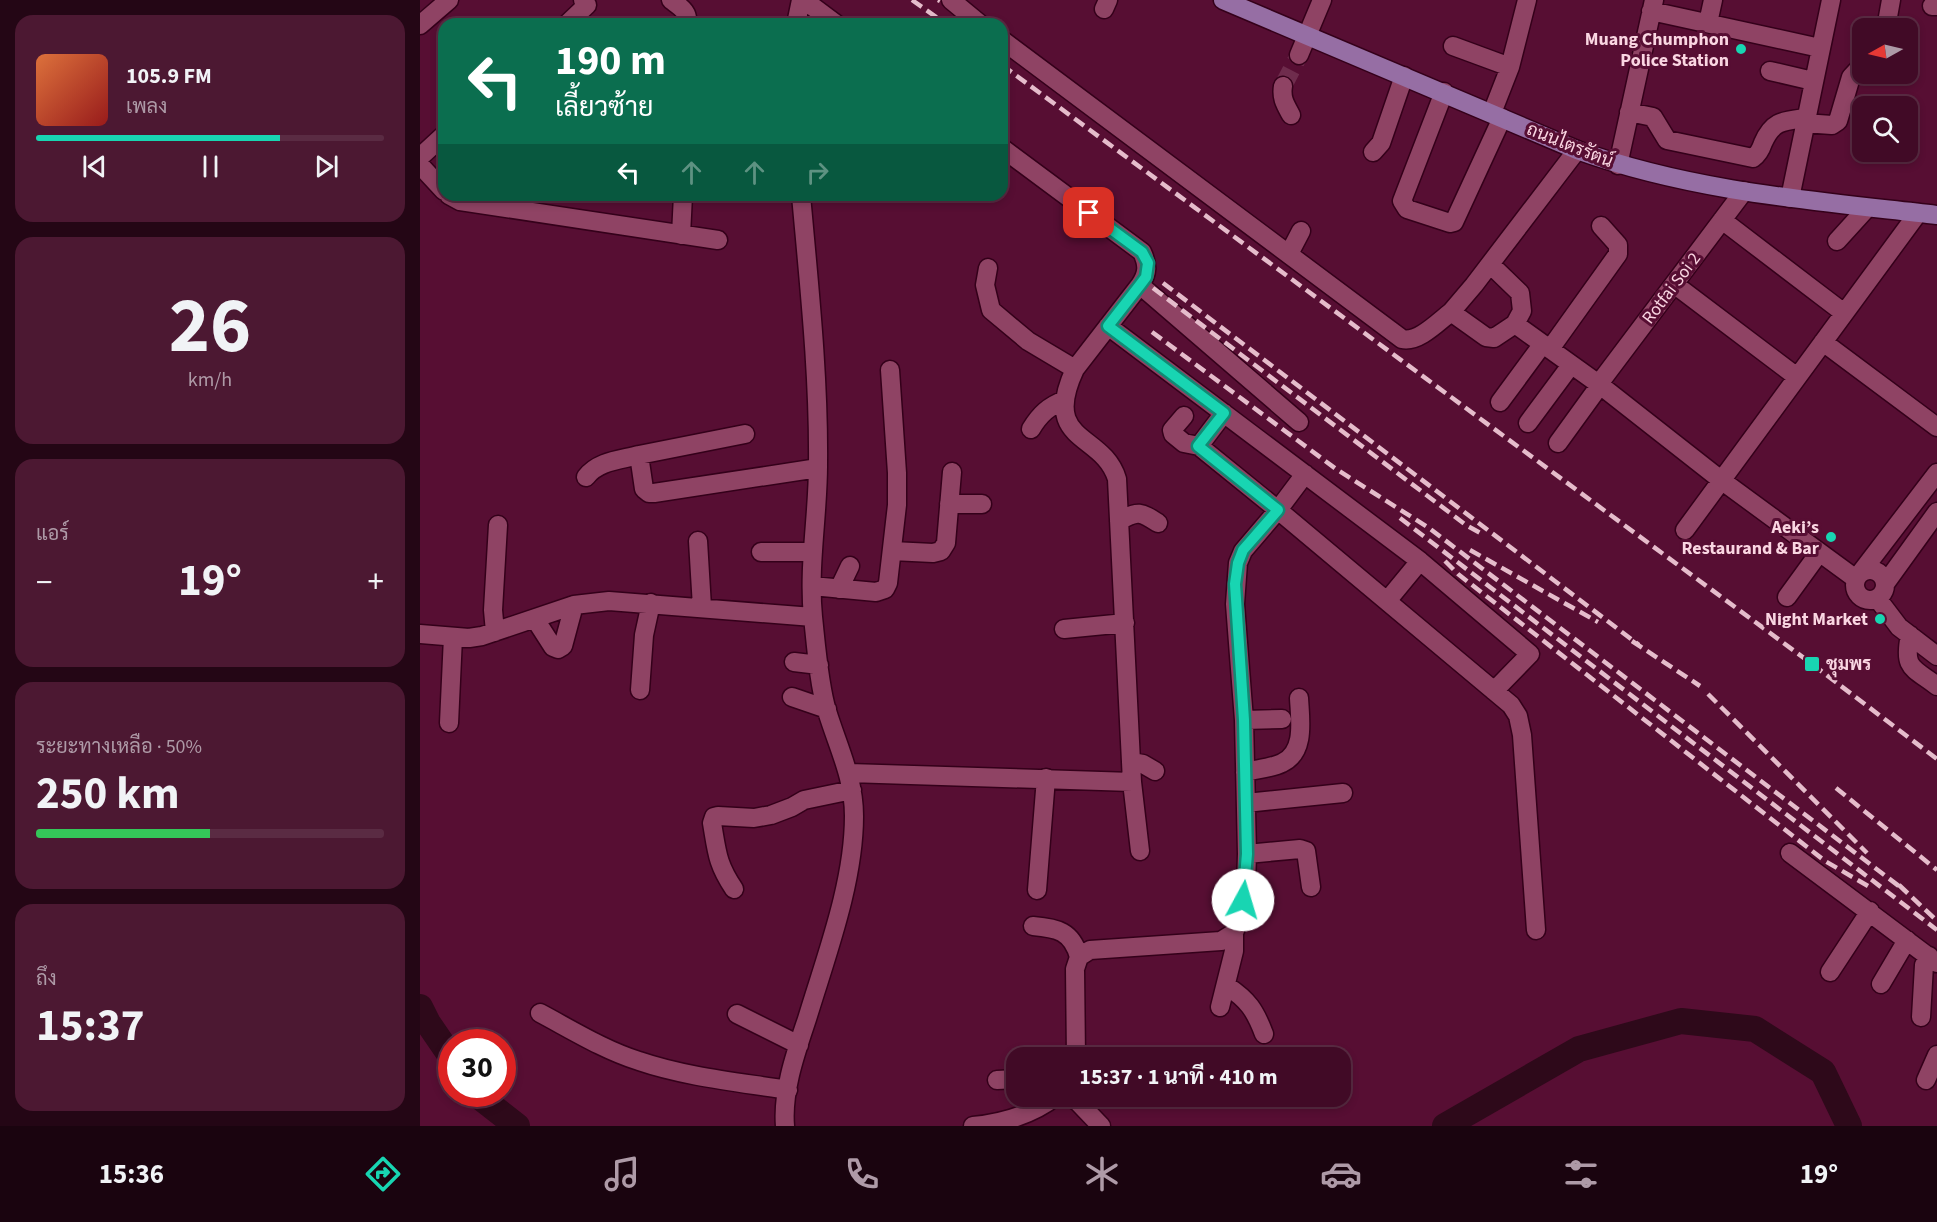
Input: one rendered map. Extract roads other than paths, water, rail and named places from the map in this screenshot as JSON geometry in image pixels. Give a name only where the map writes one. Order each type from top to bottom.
[{"type":"main road","name":"ถนนไตรรัตน์","points":[[1223,0],[1577,150],[1618,165],[1677,180],[1744,191],[1937,215]]},
{"type":"street","points":[[420,25],[449,0]]},
{"type":"street","points":[[573,18],[587,5],[583,0]]},
{"type":"street","points":[[671,0],[685,12],[688,18]]},
{"type":"street","points":[[800,18],[803,0],[828,18]]},
{"type":"street","points":[[951,0],[973,18]]},
{"type":"street","points":[[1299,55],[1322,0]]},
{"type":"street","points":[[1444,92],[1402,201],[1407,208],[1450,223],[1454,222],[1497,116],[1527,0]]},
{"type":"street","points":[[1708,23],[1713,0]]},
{"type":"street","points":[[1790,198],[1831,0]]},
{"type":"street","points":[[1888,18],[1891,0]]},
{"type":"street","points":[[1618,165],[1653,5],[1708,23],[1820,48]]},
{"type":"street","points":[[1008,44],[1402,339],[1414,339],[1450,312],[1490,264],[1577,150]]},
{"type":"street","points":[[1453,46],[1510,67]]},
{"type":"street","points":[[1770,71],[1813,81]]},
{"type":"street","points":[[1373,152],[1381,143],[1404,75]]},
{"type":"street","points":[[1629,112],[1653,117],[1667,140],[1753,158],[1758,155],[1772,127],[1780,122],[1805,120],[1832,125],[1838,121],[1852,76]]},
{"type":"street","points":[[1283,86],[1283,102],[1291,115]]},
{"type":"street","points":[[420,157],[438,140]]},
{"type":"street","points":[[1008,152],[1142,252],[1148,263],[1146,277],[1075,369],[1068,383],[1065,400],[1068,424],[1075,434],[1109,461],[1117,479],[1132,782],[1140,851]]},
{"type":"street","points":[[420,165],[438,184]]},
{"type":"street","name":"Rotfai Soi 2","points":[[1558,443],[1744,191]]},
{"type":"street","points":[[460,201],[718,240]]},
{"type":"street","points":[[505,207],[512,201]]},
{"type":"street","points":[[681,235],[683,201]]},
{"type":"street","points":[[785,1126],[788,1090],[799,1045],[830,945],[851,861],[854,816],[850,782],[826,709],[813,617],[818,406],[801,201]]},
{"type":"street","points":[[1837,241],[1867,208]]},
{"type":"street","points":[[1685,530],[1918,213]]},
{"type":"street","points":[[1722,220],[1844,313]]},
{"type":"street","points":[[1500,402],[1618,254],[1618,245],[1601,226]]},
{"type":"street","points":[[1289,254],[1301,231]]},
{"type":"street","points":[[1450,312],[1486,337],[1494,338],[1515,324],[1522,311],[1520,294],[1490,264]]},
{"type":"street","points":[[988,268],[985,285],[991,310],[1028,341],[1075,369]]},
{"type":"street","points":[[1674,284],[1797,377]]},
{"type":"street","points":[[1140,285],[1299,423]]},
{"type":"street","points":[[1515,324],[1599,385],[1819,553],[1859,575],[1872,570],[1881,575],[1881,591],[1899,627],[1937,656]]},
{"type":"street","points":[[1108,326],[1420,561],[1530,654],[1494,691]]},
{"type":"street","points":[[1823,342],[1937,427]]},
{"type":"street","points":[[1528,423],[1571,365]]},
{"type":"street","points":[[812,586],[876,592],[885,589],[888,583],[897,505],[890,370]]},
{"type":"street","points":[[1031,429],[1039,416],[1051,405],[1065,400]]},
{"type":"street","points":[[1198,446],[1224,413]]},
{"type":"street","points":[[1184,416],[1172,430],[1173,434],[1184,443],[1198,446],[1278,510],[1511,705],[1518,716],[1522,735],[1536,930]]},
{"type":"street","points":[[586,477],[599,465],[745,434]]},
{"type":"street","points":[[639,455],[644,489],[649,493],[818,468]]},
{"type":"street","points":[[892,552],[933,553],[941,551],[946,543],[952,472]]},
{"type":"street","points":[[1937,473],[1859,575],[1855,589],[1860,597],[1870,601],[1881,591],[1937,512]]},
{"type":"street","points":[[1220,1007],[1234,951],[1234,933],[1242,905],[1247,854],[1244,720],[1235,604],[1238,563],[1243,550],[1278,510],[1305,474]]},
{"type":"street","points":[[949,504],[982,504]]},
{"type":"street","points":[[1119,521],[1130,515],[1143,514],[1158,523]]},
{"type":"street","points":[[495,632],[493,610],[498,525]]},
{"type":"street","points":[[698,541],[702,607]]},
{"type":"street","points":[[761,552],[813,552]]},
{"type":"street","points":[[1788,597],[1819,553]]},
{"type":"street","points":[[1387,601],[1420,561]]},
{"type":"street","points":[[839,589],[850,566]]},
{"type":"street","points":[[420,634],[469,638],[495,632],[574,605],[609,601],[813,617]]},
{"type":"street","points":[[640,690],[644,635],[651,603]]},
{"type":"street","points":[[535,619],[552,647],[558,649],[563,645],[574,605]]},
{"type":"street","points":[[1064,628],[1125,623]]},
{"type":"street","points":[[1910,635],[1906,654],[1910,665],[1937,686]]},
{"type":"street","points":[[448,723],[453,637]]},
{"type":"street","points":[[794,662],[819,665]]},
{"type":"street","points":[[792,697],[826,709]]},
{"type":"street","points":[[1245,772],[1282,764],[1291,757],[1298,746],[1299,739],[1299,698]]},
{"type":"street","points":[[1244,720],[1282,718]]},
{"type":"street","points":[[1131,762],[1143,764],[1155,771]]},
{"type":"street","points":[[734,889],[722,872],[718,860],[712,823],[718,816],[754,818],[771,815],[850,782],[1046,778],[1132,782]]},
{"type":"street","points":[[1037,890],[1046,778]]},
{"type":"street","points":[[1246,803],[1343,793]]},
{"type":"street","points":[[1247,854],[1300,849],[1306,851],[1311,887]]},
{"type":"street","points":[[1790,853],[1933,960],[1924,964],[1921,1017]]},
{"type":"street","points":[[1830,972],[1870,911]]},
{"type":"street","points":[[1033,926],[1055,928],[1067,935],[1077,946],[1079,957],[1075,969],[1076,1047]]},
{"type":"street","points":[[1079,957],[1090,950],[1221,941],[1234,933]]},
{"type":"street","points":[[1881,984],[1907,940]]},
{"type":"street","points":[[1227,986],[1251,1005],[1264,1034]]},
{"type":"street","points":[[540,1013],[604,1047],[660,1068],[788,1090]]},
{"type":"street","points":[[737,1014],[799,1045]]},
{"type":"street","points":[[1926,1080],[1937,1055]]},
{"type":"street","points":[[997,1080],[1006,1080]]},
{"type":"street","points":[[973,1126],[992,1124],[1043,1107]]},
{"type":"street","points":[[1083,1107],[1101,1126]]},
{"type":"waterway","points":[[420,1007],[438,1038]]},
{"type":"waterway","points":[[1445,1126],[1579,1049],[1681,1021],[1755,1029],[1823,1072],[1849,1126]]},
{"type":"waterway","points":[[493,1107],[517,1126]]},
{"type":"tunnel","points":[[1283,86],[1299,55]]},
{"type":"railway","points":[[912,0],[938,18]]},
{"type":"railway","points":[[1008,69],[1937,759]]},
{"type":"railway","points":[[1163,283],[1639,645]]},
{"type":"railway","points":[[1153,288],[1466,525],[1482,534]]},
{"type":"railway","points":[[1152,332],[1336,469],[1429,528],[1904,890]]},
{"type":"railway","points":[[1400,518],[1937,930]]},
{"type":"railway","points":[[1470,550],[1598,622]]},
{"type":"railway","points":[[1445,561],[1458,574],[1825,861],[1868,886]]},
{"type":"railway","points":[[1632,641],[1700,686]]},
{"type":"railway","points":[[1708,694],[1867,853]]},
{"type":"railway","points":[[1836,788],[1937,870]]},
{"type":"railway","points":[[1899,885],[1936,920]]},
{"type":"place","name":"Muang Chumphon Police Station","points":[[1741,49]]},
{"type":"place","name":"Aeki’s Restaurand & Bar","points":[[1831,537]]},
{"type":"place","name":"Night Market","points":[[1880,619]]},
{"type":"place","name":"ชุมพร","points":[[1812,664]]}]
